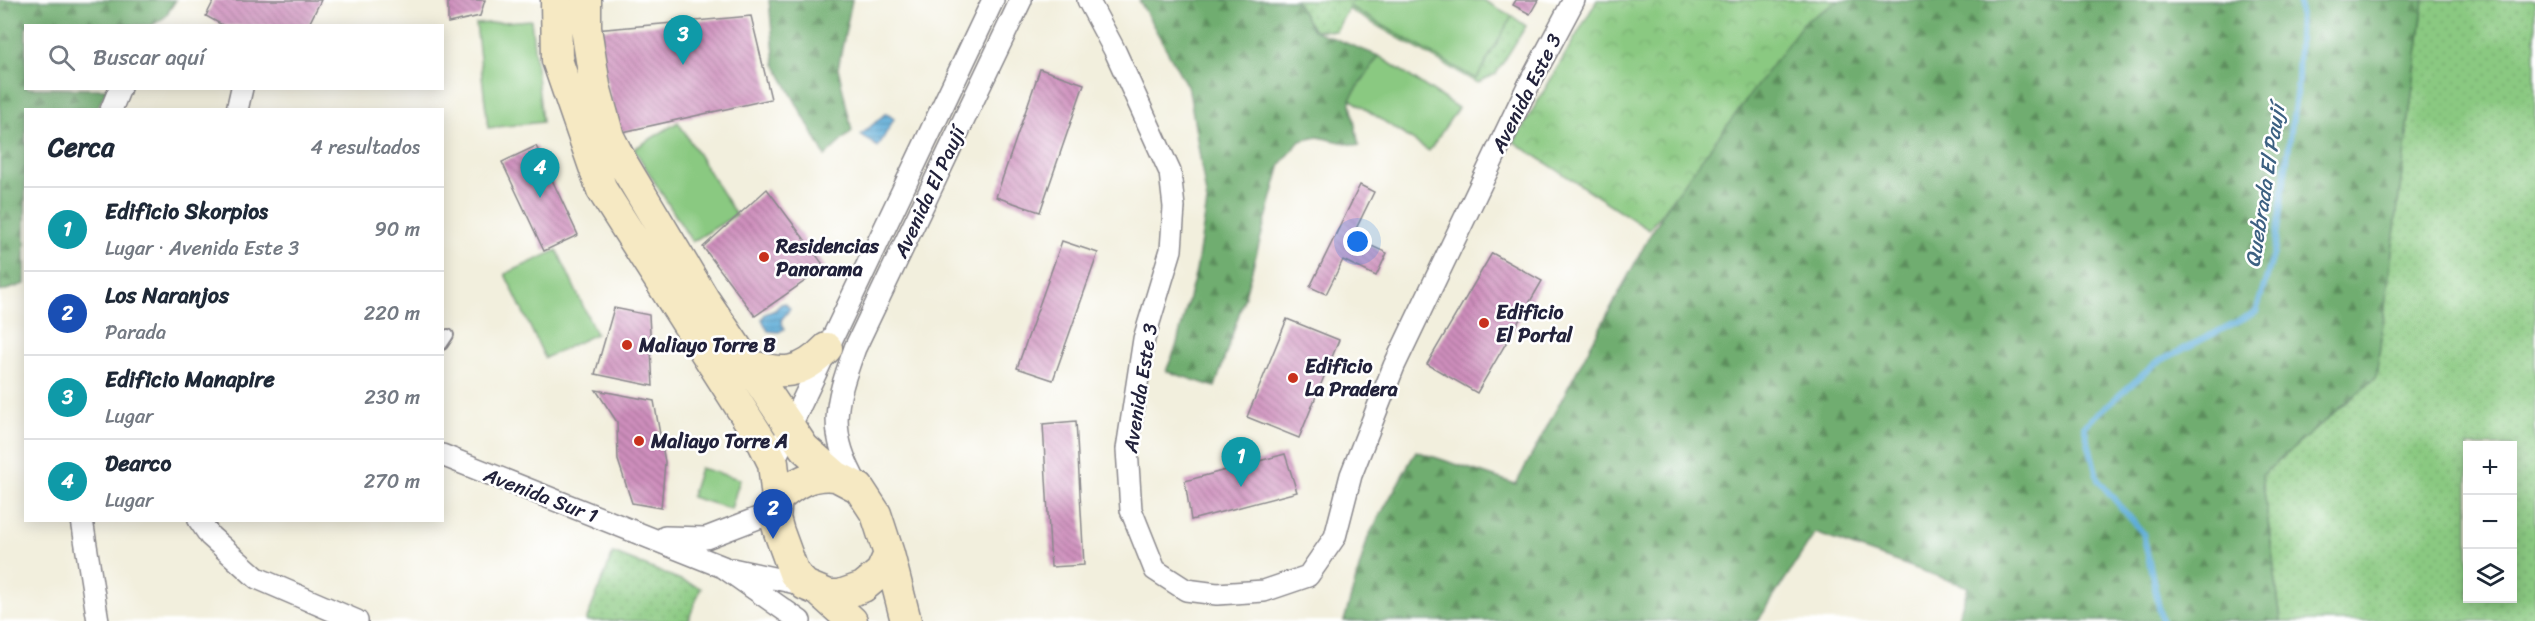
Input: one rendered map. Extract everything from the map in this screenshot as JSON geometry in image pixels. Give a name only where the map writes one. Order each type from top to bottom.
[{"type":"main road","points":[[556,0],[557,60],[602,190],[763,443],[773,463],[778,532],[790,566],[813,589],[852,621]]},
{"type":"main road","points":[[586,0],[586,28],[595,86],[609,137],[641,196],[746,364],[804,448],[847,482],[876,514],[906,621]]},
{"type":"main road","points":[[746,364],[766,370],[786,372],[806,366],[827,348]]},
{"type":"main road","points":[[776,505],[793,485],[810,476],[822,474],[847,482]]},
{"type":"main road","points":[[813,589],[829,596],[840,595],[863,587],[881,572],[889,554]]},
{"type":"street","name":"Avenida El Paují","points":[[773,463],[796,410],[993,0]]},
{"type":"street","name":"Avenida El Paují","points":[[847,482],[846,464],[837,437],[837,403],[855,348],[1021,0]]},
{"type":"street","name":"Avenida Este 3","points":[[1088,0],[1170,172],[1174,207],[1171,250],[1144,339],[1127,449],[1131,510],[1155,570],[1186,590],[1217,594],[1264,591],[1308,576],[1335,537],[1352,475],[1394,366],[1526,90],[1574,0]]},
{"type":"street","points":[[112,108],[119,90]]},
{"type":"street","points":[[237,108],[242,90]]},
{"type":"street","name":"Avenida Sur 1","points":[[444,456],[723,567],[813,589]]},
{"type":"street","name":"Avenida Sur 1","points":[[641,534],[706,538],[776,505]]},
{"type":"street","points":[[82,522],[98,621]]},
{"type":"street","points":[[200,522],[210,536],[257,578],[357,621]]},
{"type":"street","name":"Avenida Sur 1","points":[[723,567],[800,621]]},
{"type":"green space","points":[[0,0],[176,0],[165,17],[154,24],[24,24],[24,90],[106,90],[98,108],[24,108],[24,284],[0,292]]},
{"type":"green space","points":[[769,0],[852,0],[838,68],[852,131],[825,156],[775,64]]},
{"type":"green space","points":[[1139,0],[1295,0],[1313,30],[1379,56],[1350,99],[1359,146],[1318,137],[1300,141],[1281,164],[1244,299],[1215,387],[1166,371],[1176,347],[1196,271],[1207,202],[1189,90]]},
{"type":"green space","points":[[1295,0],[1353,0],[1349,6],[1476,79],[1512,16],[1526,26],[1496,74],[1477,83],[1348,9],[1336,31],[1313,30]]},
{"type":"green space","points":[[1353,0],[1483,0],[1512,16],[1476,79],[1349,6]]},
{"type":"green space","points":[[1597,0],[1840,0],[1804,22],[1649,230],[1514,142]]},
{"type":"green space","points":[[1780,0],[2424,0],[2376,377],[2262,475],[2281,621],[1957,621],[1968,587],[1815,533],[1758,621],[1344,621],[1368,537],[1416,451],[1516,484],[1650,235],[1727,110]]},
{"type":"green space","points":[[2424,0],[2535,0],[2535,621],[2281,621],[2262,475],[2376,377]]},
{"type":"green space","points":[[531,20],[542,122],[488,128],[476,24]]},
{"type":"green space","points":[[1379,56],[1458,108],[1429,151],[1350,99]]},
{"type":"green space","points":[[678,122],[736,215],[692,242],[634,149]]},
{"type":"green space","points":[[557,250],[596,334],[545,358],[505,274]]},
{"type":"green space","points":[[700,468],[740,479],[731,509],[691,497]]},
{"type":"green space","points":[[613,553],[701,588],[688,621],[586,621]]},
{"type":"water","points":[[886,113],[894,119],[878,147],[861,135]]},
{"type":"water","points":[[785,303],[790,309],[781,320],[784,329],[779,332],[768,331],[762,319],[765,314]]},
{"type":"building","points":[[214,0],[321,0],[309,24],[220,24],[206,16]]},
{"type":"building","points":[[448,0],[485,0],[480,16],[448,23]]},
{"type":"building","points":[[1516,0],[1538,0],[1530,14],[1513,5]]},
{"type":"building","points":[[751,16],[771,99],[618,133],[595,30]]},
{"type":"building","points":[[1040,69],[1084,84],[1040,212],[996,197]]},
{"type":"building","points":[[536,146],[578,235],[544,251],[502,162]]},
{"type":"building","points":[[1360,185],[1374,192],[1352,237],[1387,253],[1376,276],[1343,260],[1326,294],[1310,287]]},
{"type":"building","name":"Residencias Panorama","points":[[767,189],[825,267],[755,316],[703,247]]},
{"type":"building","points":[[1062,241],[1098,253],[1053,380],[1017,368]]},
{"type":"building","name":"Edificio El Portal","points":[[1492,253],[1542,281],[1477,393],[1427,364]]},
{"type":"building","name":"Maliayo Torre B","points":[[614,308],[649,315],[653,386],[595,374]]},
{"type":"building","name":"Edificio La Pradera","points":[[1287,319],[1339,340],[1299,438],[1247,417]]},
{"type":"building","name":"Maliayo Torre A","points":[[596,390],[654,401],[665,462],[661,508],[632,503],[618,460],[617,422]]},
{"type":"building","points":[[1076,421],[1084,565],[1051,567],[1043,424]]},
{"type":"building","points":[[1285,454],[1297,492],[1191,520],[1185,481]]},
{"type":"waterway","name":"Quebrada El Paují","points":[[2162,621],[2143,533],[2098,480],[2084,426],[2156,363],[2256,312],[2274,253],[2298,81],[2300,0]]},
{"type":"place","name":"Edificio Manapire","points":[[683,65]]},
{"type":"place","name":"Dearco","points":[[540,198]]},
{"type":"place","name":"Residencias Panorama","points":[[764,257]]},
{"type":"place","name":"Edificio El Portal","points":[[1484,323]]},
{"type":"place","name":"Maliayo Torre B","points":[[627,345]]},
{"type":"place","name":"Edificio La Pradera","points":[[1293,378]]},
{"type":"place","name":"Maliayo Torre A","points":[[639,441]]},
{"type":"place","name":"Edificio Skorpios","points":[[1241,487]]},
{"type":"place","name":"Los Naranjos","points":[[773,539]]}]
